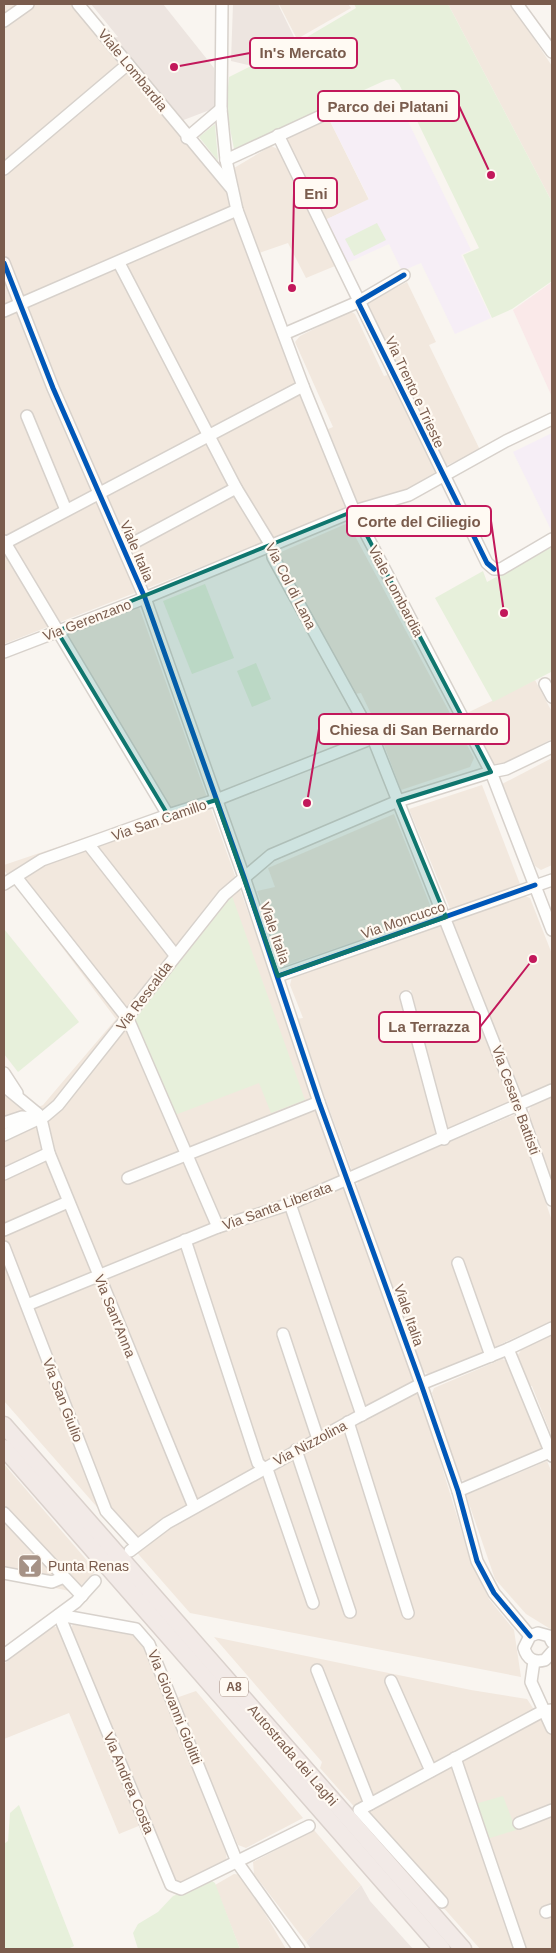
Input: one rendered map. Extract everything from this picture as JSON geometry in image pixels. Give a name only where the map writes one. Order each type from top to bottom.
[{"type":"highway","name":"Autostrada dei Laghi","points":[[4,1425],[463,1949]]},
{"type":"highway","name":"Autostrada dei Laghi","points":[[4,1448],[442,1949]]},
{"type":"street","points":[[4,21],[28,4]]},
{"type":"street","name":"Viale Lombardia","points":[[78,4],[187,138],[233,191]]},
{"type":"street","name":"Viale Lombardia","points":[[222,4],[221,109],[226,160],[237,210],[303,386],[354,511],[491,772],[552,930]]},
{"type":"street","points":[[517,4],[552,52]]},
{"type":"street","points":[[4,169],[128,64]]},
{"type":"street","points":[[226,160],[351,102]]},
{"type":"street","points":[[187,138],[221,109]]},
{"type":"street","name":"Via Trento e Trieste","points":[[278,135],[486,564],[494,569],[501,569],[552,539]]},
{"type":"street","points":[[4,311],[119,263],[237,210]]},
{"type":"street","name":"Viale Italia","points":[[4,263],[54,388],[144,598],[244,876],[320,1102],[421,1384],[458,1492],[477,1561],[494,1594],[530,1636]]},
{"type":"street","name":"Via Col di Lana","points":[[119,263],[236,488],[272,546],[273,557],[373,738],[446,917]]},
{"type":"street","points":[[284,334],[358,302],[404,275]]},
{"type":"street","points":[[168,815],[4,542],[100,494],[303,386]]},
{"type":"street","points":[[27,416],[66,510]]},
{"type":"street","name":"Via Gerenzano","points":[[4,652],[144,598],[354,511],[409,495],[552,419]]},
{"type":"street","points":[[124,548],[236,488]]},
{"type":"street","points":[[545,684],[552,697]]},
{"type":"street","name":"Via San Camillo","points":[[4,884],[42,860],[216,800],[373,738]]},
{"type":"street","name":"Via Rescalda","points":[[4,1135],[39,1118],[58,1105],[128,1019],[224,894],[271,855],[398,801],[506,769],[552,747]]},
{"type":"street","points":[[89,844],[176,955]]},
{"type":"street","points":[[16,877],[128,1019],[218,1228]]},
{"type":"street","name":"Via Moncucco","points":[[278,976],[552,880]]},
{"type":"street","name":"Via Cesare Battisti","points":[[446,917],[519,1106],[552,1200]]},
{"type":"street","points":[[406,996],[444,1139]]},
{"type":"street","points":[[4,1073],[22,1101]]},
{"type":"street","points":[[4,1086],[39,1118]]},
{"type":"street","name":"Via Santa Liberata","points":[[27,1305],[185,1240],[290,1204],[444,1139],[552,1090]]},
{"type":"street","points":[[128,1178],[320,1102]]},
{"type":"street","points":[[4,1123],[22,1117],[39,1118]]},
{"type":"street","name":"Via Sant'Anna","points":[[39,1118],[49,1153],[68,1202],[194,1507]]},
{"type":"street","points":[[4,1174],[49,1153]]},
{"type":"street","points":[[4,1230],[68,1202]]},
{"type":"street","points":[[290,1204],[362,1415]]},
{"type":"street","points":[[185,1240],[258,1463],[264,1467],[313,1603]]},
{"type":"street","name":"Via San Giulio","points":[[4,1247],[106,1510],[133,1547]]},
{"type":"street","points":[[458,1264],[491,1356]]},
{"type":"street","name":"Via Nizzolina","points":[[133,1547],[194,1507],[348,1422],[421,1384],[508,1350],[552,1328]]},
{"type":"street","points":[[283,1334],[318,1438]]},
{"type":"street","points":[[458,1492],[552,1453],[508,1350]]},
{"type":"street","points":[[348,1422],[408,1613]]},
{"type":"street","points":[[296,1450],[350,1612]]},
{"type":"street","points":[[4,1513],[82,1596]]},
{"type":"street","points":[[4,1573],[52,1582],[64,1577]]},
{"type":"street","points":[[4,1655],[59,1615],[82,1596],[95,1580]]},
{"type":"street","name":"Via Andrea Costa","points":[[59,1615],[171,1885],[181,1889],[237,1862]]},
{"type":"street","name":"Via Giovanni Giolitti","points":[[59,1615],[136,1629],[149,1644],[237,1862],[300,1949]]},
{"type":"street","points":[[552,1642],[543,1633],[530,1636],[524,1648],[529,1658],[534,1661],[546,1660],[552,1652]]},
{"type":"street","points":[[534,1661],[531,1682],[547,1710],[552,1728]]},
{"type":"street","points":[[316,1670],[365,1807],[442,1902]]},
{"type":"street","points":[[391,1681],[431,1771]]},
{"type":"street","points":[[365,1807],[547,1710]]},
{"type":"street","points":[[455,1758],[520,1949]]},
{"type":"street","points":[[518,1823],[552,1810]]},
{"type":"street","points":[[237,1862],[309,1826]]},
{"type":"highlighted area","points":[[354,511],[491,772],[398,801],[446,917],[278,976],[216,800],[168,815],[57,631]]},
{"type":"shaded area","points":[[4,4],[70,4],[229,194],[294,381],[349,509],[4,644]]},
{"type":"shaded area","points":[[91,4],[163,4],[214,68],[215,108],[181,121],[113,38],[118,37]]},
{"type":"shaded area","points":[[233,4],[278,4],[296,41],[248,65],[231,61]]},
{"type":"shaded area","points":[[279,4],[348,4],[351,8],[297,39]]},
{"type":"shaded area","points":[[448,4],[511,4],[552,66],[552,202]]},
{"type":"shaded area","points":[[393,91],[471,250],[461,255],[491,318],[455,334],[421,263],[402,271],[389,244],[347,263],[325,220],[369,199],[328,117]]},
{"type":"shaded area","points":[[328,117],[369,200],[325,220],[284,139]]},
{"type":"shaded area","points":[[271,146],[278,149],[335,266],[306,278],[288,243],[259,253],[244,212],[234,168]]},
{"type":"shaded area","points":[[407,282],[436,342],[429,345],[480,450],[443,467],[364,305]]},
{"type":"shaded area","points":[[552,282],[552,397],[513,310]]},
{"type":"shaded area","points":[[350,311],[355,314],[384,376],[388,375],[436,474],[413,487],[360,508],[328,429],[333,427],[295,342],[300,336]]},
{"type":"shaded area","points":[[552,433],[552,532],[513,452]]},
{"type":"shaded area","points":[[348,523],[474,758],[470,767],[401,790],[376,724],[361,693],[354,694],[315,619],[311,622],[278,558],[281,552]]},
{"type":"shaded area","points":[[139,607],[416,1382],[471,1562],[489,1599],[514,1630],[521,1677],[190,1613],[4,1401],[4,1085],[30,1111],[43,1105],[116,1019],[4,870],[4,865],[161,812],[57,639]]},
{"type":"shaded area","points":[[535,680],[552,712],[552,739],[499,766],[493,763],[467,713]]},
{"type":"shaded area","points":[[552,758],[552,865],[541,870],[535,866],[502,784]]},
{"type":"shaded area","points":[[482,785],[520,884],[451,911],[409,809]]},
{"type":"shaded area","points":[[394,814],[432,910],[430,916],[284,966],[257,891],[275,887],[268,868]]},
{"type":"shaded area","points":[[525,896],[530,898],[552,954],[552,1084],[522,1097],[452,927],[454,920]]},
{"type":"shaded area","points":[[435,924],[441,927],[513,1102],[447,1133],[411,990],[399,994],[440,1136],[352,1171],[296,1019],[303,1018],[290,985],[292,977]]},
{"type":"shaded area","points":[[552,1097],[552,1182],[528,1114],[531,1106]]},
{"type":"shaded area","points":[[516,1114],[552,1221],[552,1321],[430,1376],[423,1371],[357,1186],[358,1181]]},
{"type":"shaded area","points":[[552,1335],[552,1437],[532,1386],[526,1385],[516,1358],[523,1347]]},
{"type":"shaded area","points":[[502,1359],[507,1361],[542,1448],[540,1451],[468,1482],[458,1479],[432,1393],[434,1388]]},
{"type":"shaded area","points":[[547,1461],[552,1473],[552,1630],[526,1614],[495,1579],[466,1495]]},
{"type":"shaded area","points":[[4,1464],[96,1571],[74,1592],[4,1577]]},
{"type":"shaded area","points":[[75,1619],[136,1633],[145,1641],[226,1851],[227,1863],[182,1884],[174,1882],[71,1629]]},
{"type":"shaded area","points":[[50,1627],[60,1627],[141,1825],[119,1834],[69,1713],[4,1739],[4,1664]]},
{"type":"shaded area","points":[[214,1637],[471,1690],[527,1699],[533,1708],[552,1706],[552,1949],[480,1949],[320,1768],[322,1762]]},
{"type":"shaded area","points":[[196,1691],[303,1818],[246,1848],[238,1845],[176,1698]]},
{"type":"shaded area","points":[[314,1830],[361,1885],[306,1942],[254,1874],[253,1862]]},
{"type":"shaded area","points":[[234,1874],[242,1875],[286,1949],[240,1949],[215,1885]]},
{"type":"shaded area","points":[[361,1885],[370,1901],[413,1949],[311,1949],[306,1942]]},
{"type":"green space","points":[[354,4],[448,4],[552,202],[552,281],[512,309],[492,318],[463,255],[479,248],[399,84],[394,79],[386,80],[234,149],[226,108],[229,77],[297,43],[356,8]]},
{"type":"green space","points":[[215,124],[218,161],[199,137]]},
{"type":"green space","points":[[377,223],[386,240],[354,256],[345,239]]},
{"type":"green space","points":[[552,547],[552,674],[551,672],[493,702],[435,598],[483,571],[487,582]]},
{"type":"green space","points":[[205,584],[234,658],[192,674],[163,601]]},
{"type":"green space","points":[[256,663],[271,699],[252,707],[237,671]]},
{"type":"green space","points":[[232,896],[305,1100],[271,1113],[259,1083],[175,1115],[135,1019]]},
{"type":"green space","points":[[4,929],[79,1022],[18,1072],[4,1054]]},
{"type":"green space","points":[[503,1796],[516,1830],[487,1839],[475,1804]]},
{"type":"green space","points":[[19,1805],[74,1946],[68,1949],[4,1949],[4,1844],[8,1841],[10,1813]]},
{"type":"green space","points":[[212,1881],[215,1883],[240,1949],[138,1949],[133,1933],[138,1924],[158,1912],[173,1896]]},
{"type":"cycle path","points":[[4,263],[53,388],[145,598],[244,877],[319,1102],[458,1491],[477,1561],[494,1593],[530,1636]]},
{"type":"cycle path","points":[[404,275],[358,302],[487,563],[494,569]]},
{"type":"cycle path","points":[[278,976],[535,885]]},
{"type":"place","name":"In's Mercato","points":[[174,67]]},
{"type":"place","name":"Parco dei Platani","points":[[491,175]]},
{"type":"place","name":"Eni","points":[[292,288]]},
{"type":"place","name":"Corte del Ciliegio","points":[[504,613]]},
{"type":"place","name":"Chiesa di San Bernardo","points":[[307,803]]},
{"type":"place","name":"La Terrazza","points":[[533,959]]},
{"type":"place","name":"Punta Renas","points":[[30,1566]]}]
